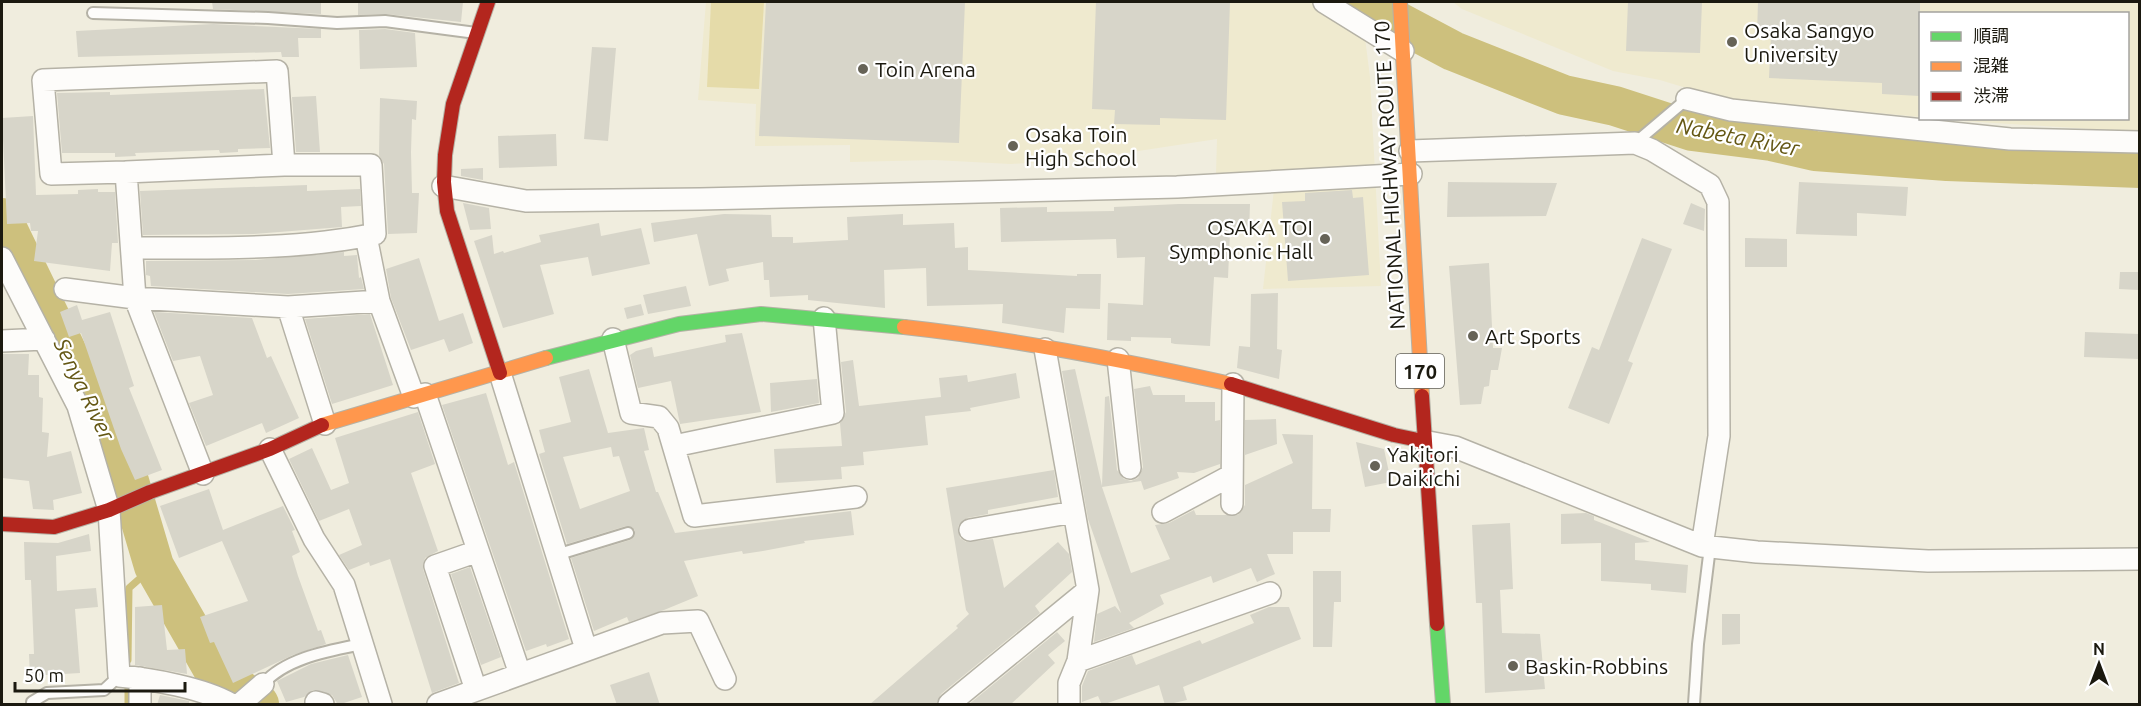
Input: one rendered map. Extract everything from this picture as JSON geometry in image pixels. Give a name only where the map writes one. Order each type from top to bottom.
[{"type":"main road","points":[[488,2],[455,86],[448,120],[443,186],[447,211],[500,373]]},
{"type":"main road","name":"NATIONAL HIGHWAY ROUTE 170","points":[[1400,2],[1410,151],[1423,441],[1443,705]]},
{"type":"main road","points":[[2,524],[54,527],[109,510],[150,492],[270,449],[325,424],[420,395],[613,339],[679,324],[761,315],[824,318],[960,333],[1045,349],[1118,359],[1233,384],[1394,435],[1423,441]]},
{"type":"street","points":[[1324,2],[1402,44]]},
{"type":"street","points":[[132,248],[216,248],[350,239],[375,234],[371,165],[284,165],[51,174],[43,80],[277,71],[284,165]]},
{"type":"street","points":[[1683,102],[1731,110],[2010,139],[2139,142]]},
{"type":"street","points":[[1410,151],[1640,139],[1652,150],[1710,185],[1718,202],[1719,436],[1706,546]]},
{"type":"street","points":[[126,172],[135,298],[203,474]]},
{"type":"street","points":[[443,186],[526,201],[1177,187],[1411,174]]},
{"type":"street","points":[[366,236],[379,301],[420,395],[478,551],[520,674]]},
{"type":"street","points":[[2,258],[78,406],[109,510],[131,677],[140,705]]},
{"type":"street","points":[[65,289],[135,298],[288,307],[379,301]]},
{"type":"street","points":[[288,307],[325,424]]},
{"type":"street","points":[[674,446],[833,413],[824,318]]},
{"type":"street","points":[[2,341],[44,339]]},
{"type":"street","points":[[613,339],[631,413],[659,417],[668,428],[694,516],[856,497]]},
{"type":"street","points":[[1045,349],[1088,590],[1078,661],[1069,683],[1069,705]]},
{"type":"street","points":[[1118,359],[1130,468]]},
{"type":"street","points":[[500,373],[586,649]]},
{"type":"street","points":[[1232,504],[1233,384]]},
{"type":"street","points":[[1423,441],[1455,447],[1706,546],[1757,552],[1928,561],[2139,559]]},
{"type":"street","points":[[270,449],[314,539],[344,585],[381,705]]},
{"type":"street","points":[[1163,512],[1232,475]]},
{"type":"street","points":[[970,530],[1074,512]]},
{"type":"street","points":[[476,690],[435,566],[478,551]]},
{"type":"street","points":[[949,705],[1088,590]]},
{"type":"street","points":[[1078,661],[1270,593]]},
{"type":"street","points":[[438,705],[662,623],[698,621],[725,680]]},
{"type":"street","points":[[131,677],[219,698],[231,705]]},
{"type":"street","points":[[240,705],[263,684]]},
{"type":"lane","points":[[93,14],[267,18],[337,23],[385,21],[476,33]]},
{"type":"lane","points":[[1640,139],[1683,102]]},
{"type":"lane","points":[[556,555],[628,533]]},
{"type":"lane","points":[[1694,705],[1706,546]]},
{"type":"lane","points":[[263,684],[275,671],[329,651],[362,645]]},
{"type":"lane","points":[[32,705],[32,702],[46,693],[104,690],[131,677]]},
{"type":"shaded area","name":"Osaka Toin High School","points":[[706,2],[1315,2],[1365,38],[1370,77],[1381,286],[1263,289],[1274,189],[1225,196],[1226,174],[1216,174],[1217,139],[1086,159],[1011,164],[934,160],[850,162],[850,145],[755,146],[756,104],[698,100]]},
{"type":"shaded area","points":[[711,2],[764,2],[759,89],[707,87]]},
{"type":"shaded area","name":"Osaka Sangyo University","points":[[1453,2],[2139,2],[2139,132],[1948,120],[2129,120],[2129,12],[1919,12],[1919,117],[1719,98],[1660,80],[1613,71],[1462,9]]},
{"type":"building","points":[[212,2],[321,2],[321,14],[213,9]]},
{"type":"building","points":[[358,2],[463,2],[461,22],[386,14],[358,15]]},
{"type":"building","name":"Toin Arena","points":[[766,2],[965,2],[959,143],[759,136]]},
{"type":"building","name":"Osaka Toin High School","points":[[1096,2],[1230,2],[1226,120],[1160,118],[1160,125],[1114,124],[1115,110],[1092,109]]},
{"type":"building","points":[[1628,2],[1702,2],[1700,53],[1626,51]]},
{"type":"building","points":[[1758,2],[1920,2],[1919,96],[1882,94],[1882,83],[1769,78],[1771,34],[1757,34]]},
{"type":"building","points":[[213,24],[321,29],[321,38],[298,38],[299,57],[282,57],[281,52],[78,57],[76,31]]},
{"type":"building","points":[[385,29],[415,33],[417,67],[360,69],[359,30]]},
{"type":"building","points":[[592,47],[616,48],[608,141],[584,139]]},
{"type":"building","points":[[264,89],[270,148],[238,149],[238,152],[220,153],[219,150],[135,153],[136,156],[115,157],[115,153],[62,153],[57,93],[110,92],[110,95]]},
{"type":"building","points":[[316,96],[320,152],[296,152],[292,97]]},
{"type":"building","points":[[380,98],[417,101],[416,120],[412,119],[411,152],[412,193],[419,193],[417,233],[388,234],[384,164],[379,155]]},
{"type":"building","points":[[33,116],[36,195],[78,194],[78,190],[98,189],[98,192],[115,192],[118,243],[112,243],[110,271],[34,261],[38,231],[31,231],[30,223],[7,224],[2,118]]},
{"type":"building","points":[[556,134],[557,166],[499,168],[498,136]]},
{"type":"building","points":[[483,168],[483,180],[461,176],[461,169]]},
{"type":"building","points":[[1448,182],[1557,183],[1546,216],[1447,217]]},
{"type":"building","points":[[1799,182],[1908,187],[1906,216],[1857,213],[1857,236],[1796,234]]},
{"type":"building","points":[[307,185],[307,191],[360,189],[361,206],[341,207],[342,227],[254,234],[143,235],[140,191]]},
{"type":"building","name":"OSAKA TOI Symphonic Hall","points":[[1352,190],[1353,198],[1363,197],[1369,275],[1288,281],[1282,202],[1305,201],[1305,193]]},
{"type":"building","points":[[463,203],[489,208],[491,229],[470,230]]},
{"type":"building","points":[[1691,203],[1705,209],[1704,231],[1683,224]]},
{"type":"building","points":[[1250,204],[1249,233],[1230,233],[1228,278],[1214,277],[1210,346],[1175,344],[1171,343],[1171,338],[1131,337],[1131,341],[1107,340],[1108,303],[1143,305],[1145,257],[1117,258],[1116,239],[1001,242],[1000,208],[1047,207],[1047,212],[1114,211],[1114,207]]},
{"type":"building","points":[[724,214],[771,215],[772,237],[793,237],[793,243],[848,240],[847,217],[903,214],[903,225],[954,223],[955,248],[968,247],[968,270],[1077,276],[1077,274],[1101,274],[1100,309],[1066,308],[1064,333],[1002,323],[1003,304],[927,306],[926,268],[884,270],[885,308],[808,300],[808,295],[770,297],[769,280],[764,280],[763,262],[726,269],[729,281],[709,286],[697,234],[654,242],[651,223]]},
{"type":"building","points":[[599,223],[601,236],[641,228],[650,264],[592,276],[588,257],[540,265],[554,314],[503,328],[474,241],[492,235],[494,254],[503,251],[504,253],[541,242],[539,235]]},
{"type":"building","points":[[1642,238],[1672,249],[1628,361],[1633,363],[1609,424],[1568,408],[1592,347],[1599,350]]},
{"type":"building","points":[[1745,238],[1787,239],[1787,267],[1745,267]]},
{"type":"building","points":[[344,252],[344,256],[357,255],[359,278],[361,277],[364,289],[288,294],[151,286],[150,276],[146,275],[146,261],[255,260]]},
{"type":"building","points":[[419,258],[439,321],[463,313],[473,343],[449,352],[444,339],[411,350],[391,298],[386,269]]},
{"type":"building","name":"Art Sports","points":[[1489,263],[1493,348],[1502,348],[1498,370],[1491,370],[1489,386],[1484,387],[1481,404],[1460,405],[1449,266]]},
{"type":"building","points":[[2120,272],[2139,272],[2139,290],[2119,289]]},
{"type":"building","points":[[686,286],[691,306],[648,314],[643,295]]},
{"type":"building","points":[[1278,293],[1277,349],[1282,350],[1279,379],[1237,368],[1239,346],[1250,347],[1251,294]]},
{"type":"building","points":[[641,304],[644,315],[627,319],[624,308]]},
{"type":"building","points":[[77,305],[82,320],[110,312],[134,386],[129,388],[162,470],[135,480],[121,449],[81,333],[69,337],[60,312]]},
{"type":"building","points":[[154,312],[252,318],[267,358],[271,356],[299,418],[266,433],[262,423],[206,446],[189,403],[213,395],[200,356],[173,361]]},
{"type":"building","points":[[370,314],[393,385],[332,404],[305,319]]},
{"type":"building","points":[[2085,332],[2139,334],[2139,359],[2084,357]]},
{"type":"building","points":[[742,333],[761,412],[680,424],[671,381],[638,388],[630,355],[636,351],[652,347],[654,357],[726,342],[725,335]]},
{"type":"building","points":[[3,354],[29,354],[28,375],[39,375],[39,397],[43,398],[42,432],[49,433],[47,457],[71,451],[82,493],[53,500],[54,510],[33,509],[29,481],[2,478]]},
{"type":"building","points":[[853,360],[859,406],[941,397],[939,378],[967,375],[968,382],[1016,373],[1020,398],[970,408],[971,411],[925,416],[928,445],[863,452],[864,465],[841,467],[842,479],[776,483],[774,449],[842,446],[840,423],[846,412],[841,362]]},
{"type":"building","points":[[589,369],[608,433],[644,428],[649,450],[644,451],[656,492],[658,492],[675,533],[851,511],[854,535],[804,541],[805,543],[763,551],[743,554],[742,551],[684,561],[698,596],[629,622],[627,617],[594,631],[571,558],[630,540],[635,535],[635,530],[626,526],[567,544],[539,454],[545,452],[539,430],[571,422],[559,377]],"holes":[[[611,447],[613,457],[619,456],[630,491],[580,509],[563,457]]]},
{"type":"building","points":[[1075,369],[1102,486],[1105,397],[1109,396],[1117,470],[1124,479],[1131,481],[1138,478],[1143,467],[1134,389],[1150,386],[1153,395],[1185,395],[1185,402],[1215,402],[1215,421],[1220,420],[1220,464],[1194,473],[1177,472],[1179,478],[1144,490],[1141,481],[1102,487],[1131,573],[1170,559],[1155,525],[1169,523],[1194,510],[1196,515],[1238,515],[1245,505],[1245,485],[1293,463],[1282,434],[1313,435],[1312,509],[1331,509],[1330,532],[1293,532],[1293,554],[1267,554],[1275,574],[1257,582],[1251,568],[1213,583],[1211,576],[1160,595],[1164,604],[1129,623],[1134,628],[1094,642],[1097,614],[1115,606],[1121,613],[1088,519],[1062,371]]},
{"type":"building","points":[[817,379],[819,403],[771,412],[770,383]]},
{"type":"building","points":[[486,393],[508,465],[514,462],[569,639],[547,647],[546,644],[526,651],[442,405]]},
{"type":"building","points":[[418,412],[435,464],[411,473],[438,551],[425,558],[423,569],[459,683],[432,693],[390,559],[370,566],[369,562],[349,570],[339,555],[362,545],[349,509],[319,521],[289,459],[312,448],[331,490],[349,483],[335,438]]},
{"type":"building","points":[[1276,419],[1277,444],[1245,455],[1245,420]]},
{"type":"building","points":[[1356,442],[1384,449],[1391,482],[1365,487]]},
{"type":"building","points":[[1054,470],[1058,497],[988,510],[988,514],[967,518],[958,526],[960,538],[966,542],[993,539],[1004,588],[1058,542],[1069,554],[1072,572],[1035,606],[1040,613],[941,694],[936,705],[869,705],[958,628],[956,626],[969,614],[966,610],[946,488]]},
{"type":"building","points":[[209,489],[223,530],[283,506],[295,530],[292,531],[300,552],[292,556],[298,576],[318,631],[321,630],[326,644],[293,655],[233,683],[214,642],[210,643],[200,617],[248,601],[222,541],[179,558],[160,506]]},
{"type":"building","points":[[1586,513],[1594,516],[1594,520],[1650,542],[1635,543],[1635,560],[1688,565],[1686,593],[1651,590],[1651,584],[1601,581],[1601,543],[1561,544],[1561,514]]},
{"type":"building","points":[[1510,523],[1513,589],[1500,590],[1502,633],[1540,634],[1545,689],[1485,693],[1482,603],[1476,603],[1472,525]]},
{"type":"building","points":[[89,534],[91,551],[56,556],[57,591],[96,588],[98,607],[75,609],[80,673],[30,676],[29,654],[34,654],[31,580],[25,580],[24,542],[58,543]]},
{"type":"building","points":[[470,567],[501,657],[481,665],[451,574]]},
{"type":"building","points":[[1313,571],[1341,571],[1341,602],[1334,602],[1332,647],[1313,647]]},
{"type":"building","points":[[162,605],[167,650],[185,649],[187,674],[135,665],[135,607]]},
{"type":"building","points":[[1269,607],[1289,607],[1301,639],[1183,687],[1187,700],[1165,705],[1159,685],[1102,705],[1098,696],[1082,702],[1082,686],[1088,671],[1132,655],[1136,665],[1200,640],[1202,644],[1254,623],[1250,615]]},
{"type":"building","points":[[1722,614],[1740,614],[1740,644],[1722,645]]},
{"type":"building","points":[[1057,632],[1065,641],[1048,655],[1055,663],[1010,705],[968,705]]},
{"type":"building","points":[[348,655],[362,697],[338,705],[332,695],[313,690],[304,697],[286,702],[277,681],[311,664]]},
{"type":"building","points":[[649,672],[660,705],[617,705],[610,685]]},
{"type":"building","points":[[160,695],[189,701],[189,705],[157,705]]},
{"type":"waterway","name":"Nabeta River","points":[[1361,2],[1453,51],[1564,95],[1615,106],[1692,131],[1771,141],[1815,151],[1947,161],[2140,168]]},
{"type":"waterway","name":"Senya River","points":[[2,218],[128,478],[154,566],[213,669],[259,704]]},
{"type":"waterway","points":[[128,660],[129,588],[154,566]]},
{"type":"waterway","points":[[128,680],[128,704]]},
{"type":"traffic: fast","points":[[546,358],[679,324],[761,314],[904,327]]},
{"type":"traffic: fast","points":[[1437,624],[1443,704]]},
{"type":"traffic: slow","points":[[1400,2],[1422,396]]},
{"type":"traffic: slow","points":[[904,327],[1068,351],[1231,384]]},
{"type":"traffic: slow","points":[[322,425],[546,358]]},
{"type":"traffic: jam","points":[[488,2],[453,104],[445,155],[444,182],[447,211],[500,373]]},
{"type":"traffic: jam","points":[[1231,384],[1394,435],[1423,441]]},
{"type":"traffic: jam","points":[[1422,396],[1437,624]]},
{"type":"traffic: jam","points":[[2,524],[54,527],[109,510],[150,492],[270,449],[322,425]]},
{"type":"place","name":"Osaka Sangyo University","points":[[1732,42]]},
{"type":"place","name":"Toin Arena","points":[[863,69]]},
{"type":"place","name":"Osaka Toin High School","points":[[1013,146]]},
{"type":"place","name":"OSAKA TOI Symphonic Hall","points":[[1325,239]]},
{"type":"place","name":"Art Sports","points":[[1473,336]]},
{"type":"place","name":"Yakitori Daikichi","points":[[1375,466]]},
{"type":"place","name":"Baskin-Robbins","points":[[1513,666]]}]
